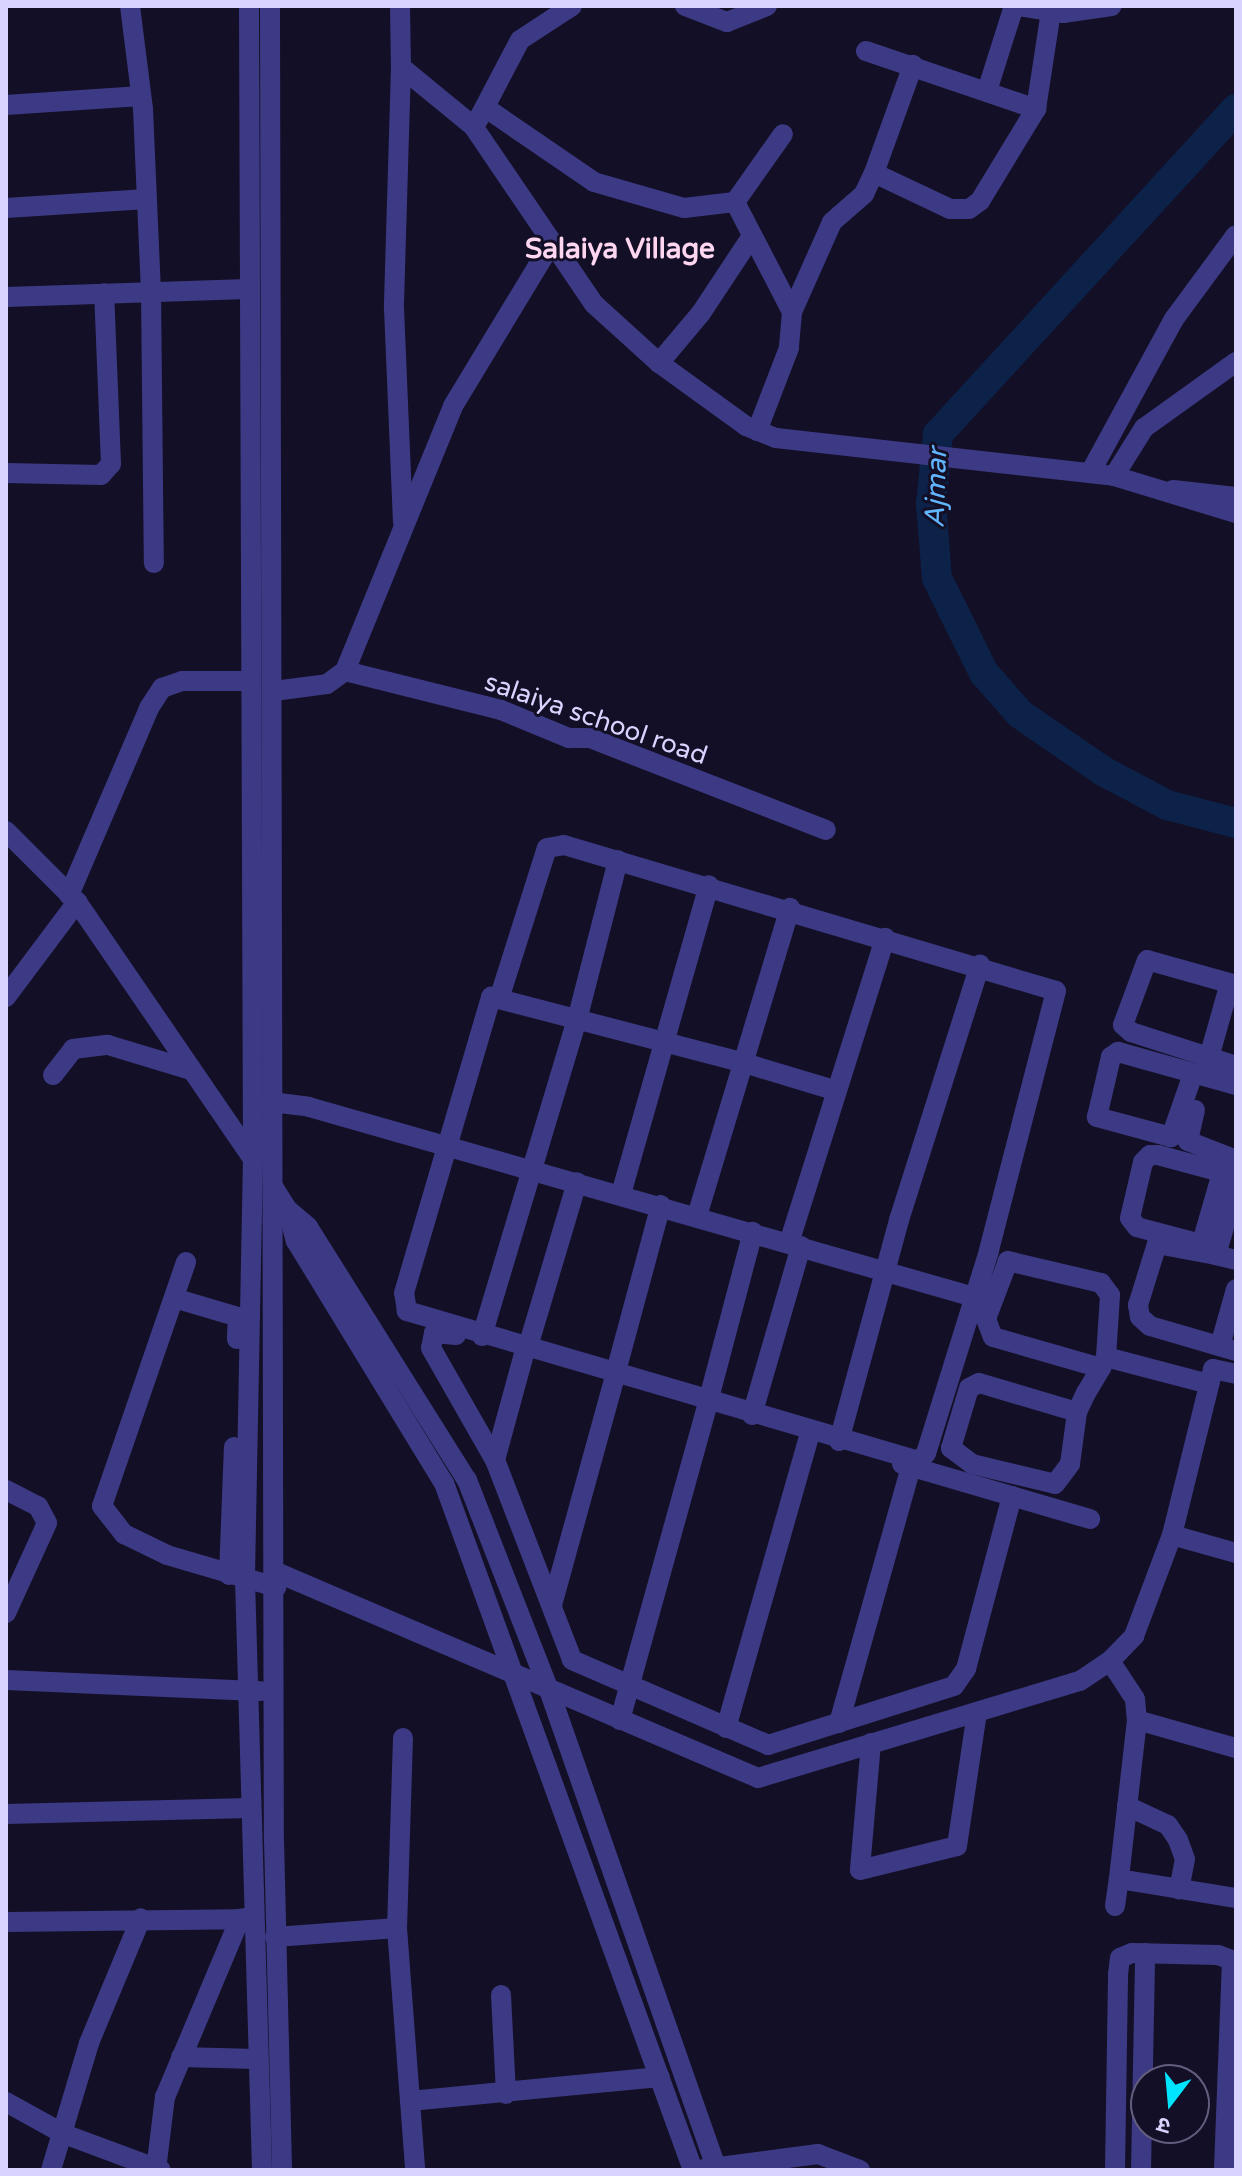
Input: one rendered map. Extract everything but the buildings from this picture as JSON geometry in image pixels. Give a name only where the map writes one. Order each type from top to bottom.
[{"type":"street","points":[[130,6],[141,96],[147,199],[154,563]]},
{"type":"street","points":[[237,1577],[253,1158],[249,6]]},
{"type":"street","points":[[270,6],[274,691],[271,1102],[277,1692],[275,1937],[282,2170]]},
{"type":"street","points":[[400,6],[394,308],[403,530]]},
{"type":"street","points":[[473,126],[486,108],[509,56],[539,14],[572,6]]},
{"type":"street","points":[[685,6],[727,22],[767,6]]},
{"type":"street","points":[[987,91],[1017,6],[1051,11],[1112,6]]},
{"type":"street","points":[[874,173],[950,209],[969,209],[980,201],[1036,109],[1051,11]]},
{"type":"street","points":[[866,51],[1036,109]]},
{"type":"street","points":[[767,434],[789,348],[792,312],[832,222],[864,194],[913,65]]},
{"type":"street","points":[[401,67],[473,126],[594,304],[659,363],[726,415],[767,434],[1063,468],[1114,476],[1165,490],[1236,497]]},
{"type":"street","points":[[6,105],[141,96]]},
{"type":"street","points":[[486,108],[594,182],[684,208],[735,202],[783,134]]},
{"type":"street","points":[[6,208],[147,199]]},
{"type":"street","points":[[735,202],[792,312]]},
{"type":"street","points":[[1090,473],[1174,319],[1236,235]]},
{"type":"street","points":[[659,363],[701,313],[752,236]]},
{"type":"street","points":[[274,691],[327,684],[345,671],[453,406],[551,244]]},
{"type":"street","points":[[6,297],[248,289]]},
{"type":"street","points":[[6,473],[101,475],[111,464],[104,293]]},
{"type":"street","points":[[1114,476],[1144,428],[1236,362]]},
{"type":"street","points":[[1165,490],[1197,505],[1236,513]]},
{"type":"street","points":[[249,653],[273,654]]},
{"type":"street","name":"salaiya school road","points":[[345,671],[501,710],[569,738],[590,738],[826,830]]},
{"type":"street","points":[[6,997],[73,898],[149,708],[162,688],[182,681],[250,681]]},
{"type":"street","points":[[6,831],[73,898],[273,1186],[288,1210],[296,1241],[442,1479],[518,1677],[692,2170],[799,2163],[818,2154],[860,2170]]},
{"type":"street","points":[[499,999],[547,848],[564,845],[790,908],[1049,986],[1057,998],[974,1297],[926,1453],[919,1461],[707,1404]]},
{"type":"street","points":[[482,1336],[577,1019],[618,860]]},
{"type":"street","points":[[621,1194],[667,1043],[709,885]]},
{"type":"street","points":[[697,1216],[790,908]]},
{"type":"street","points":[[752,1415],[837,1091],[885,938]]},
{"type":"street","points":[[1236,1066],[1202,1069],[1118,1052],[1111,1057],[1097,1117],[1171,1137],[1202,1069],[1233,984],[1147,960],[1124,1013],[1123,1025],[1131,1032],[1202,1069],[1236,1085]]},
{"type":"street","points":[[839,1441],[885,1271],[980,965]]},
{"type":"street","points":[[526,1352],[407,1311],[406,1302],[446,1147],[491,997],[741,1062],[837,1091]]},
{"type":"street","points":[[53,1075],[73,1049],[108,1045],[191,1070]]},
{"type":"street","points":[[1202,1069],[1188,1141],[1232,1174]]},
{"type":"street","points":[[271,1102],[309,1107],[661,1205],[974,1297]]},
{"type":"street","points":[[1150,1155],[1232,1174],[1203,1239],[1197,1243],[1137,1227],[1130,1218],[1143,1162],[1150,1155]]},
{"type":"street","points":[[1232,1174],[1226,1258],[1157,1244],[1138,1305],[1140,1317],[1150,1326],[1228,1349],[1236,1289]]},
{"type":"street","points":[[495,1460],[577,1182]]},
{"type":"street","points":[[552,1605],[661,1205]]},
{"type":"street","points":[[288,1210],[308,1227],[467,1480],[549,1690],[717,2169]]},
{"type":"street","points":[[620,1720],[753,1232]]},
{"type":"street","points":[[1077,1412],[979,1383],[969,1388],[951,1448],[972,1464],[1055,1484],[1070,1464],[1077,1412],[1104,1363],[1110,1295],[1101,1283],[1008,1261],[986,1319],[993,1337],[1104,1363],[1209,1384]]},
{"type":"street","points":[[186,1262],[102,1506],[124,1534],[237,1577],[276,1580],[758,1778],[1080,1681],[1110,1661],[1134,1636],[1172,1535],[1213,1369],[1236,1374]]},
{"type":"street","points":[[174,1298],[238,1317],[237,1577],[248,1690],[250,1808],[246,1918],[258,2059],[262,2170]]},
{"type":"street","points":[[1012,1496],[966,1669],[954,1686],[768,1745],[629,1688],[572,1660],[495,1460],[430,1340],[442,1331],[526,1352],[1090,1519]]},
{"type":"street","points":[[726,1728],[809,1436]]},
{"type":"street","points":[[839,1723],[911,1466]]},
{"type":"street","points":[[6,1490],[38,1506],[47,1523],[6,1613]]},
{"type":"street","points":[[1172,1535],[1236,1553]]},
{"type":"street","points":[[1110,1661],[1135,1699],[1137,1720],[1115,1906]]},
{"type":"street","points":[[6,1680],[277,1692]]},
{"type":"street","points":[[871,1743],[860,1870],[957,1846],[977,1712]]},
{"type":"street","points":[[1137,1720],[1236,1748]]},
{"type":"street","points":[[403,1738],[397,1928],[415,2170]]},
{"type":"street","points":[[1127,1806],[1168,1825],[1178,1840],[1185,1859],[1179,1889]]},
{"type":"street","points":[[6,1814],[250,1808]]},
{"type":"street","points":[[1119,1879],[1236,1898]]},
{"type":"street","points":[[51,2170],[89,2043],[141,1918]]},
{"type":"street","points":[[6,1922],[246,1918]]},
{"type":"street","points":[[6,2102],[64,2134],[158,2170],[165,2097],[246,1918]]},
{"type":"street","points":[[275,1937],[397,1928]]},
{"type":"street","points":[[1141,2170],[1145,1953]]},
{"type":"street","points":[[1115,2170],[1120,1958],[1145,1953],[1232,1960],[1224,2170]]},
{"type":"street","points":[[501,1995],[506,2094]]},
{"type":"street","points":[[181,2057],[258,2059]]},
{"type":"street","points":[[410,2101],[660,2077]]},
{"type":"waterway","name":"Ajmar","points":[[1236,109],[938,434],[931,504],[937,578],[984,673],[1020,714],[1103,771],[1167,805],[1236,823]]},
{"type":"district","name":"Salaiya Village","points":[[620,249]]}]
